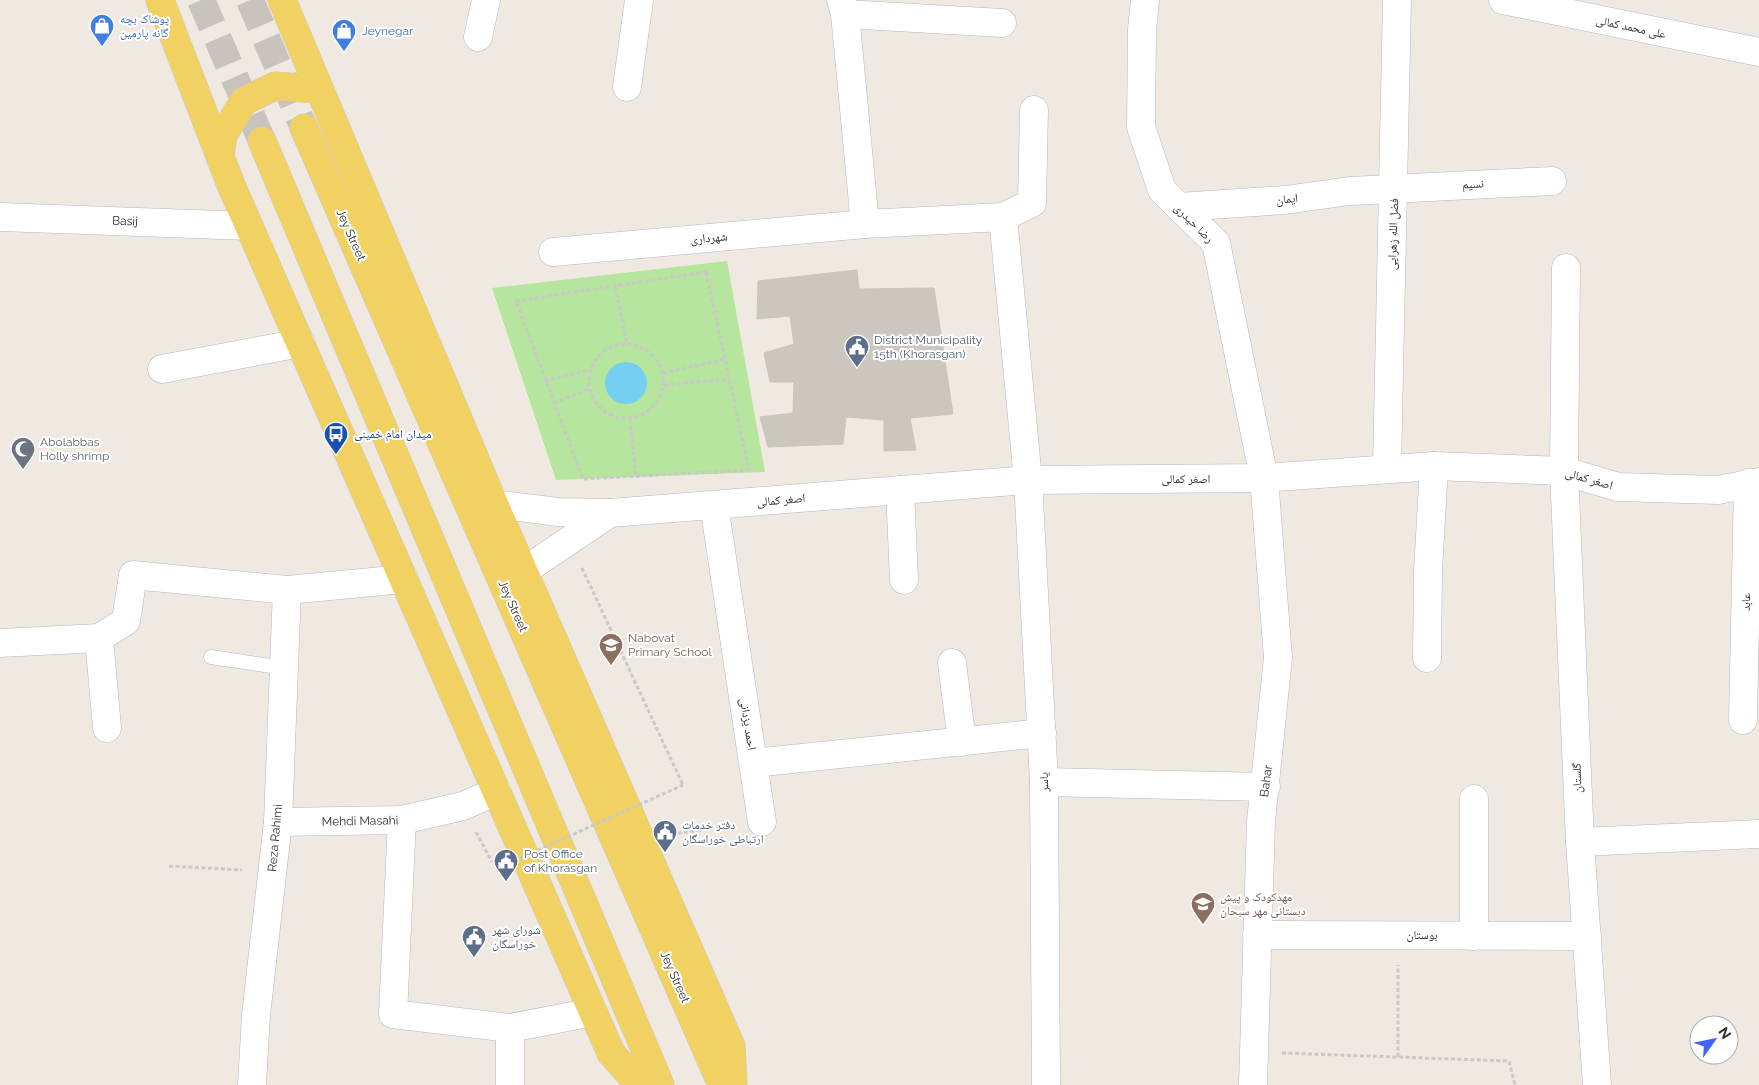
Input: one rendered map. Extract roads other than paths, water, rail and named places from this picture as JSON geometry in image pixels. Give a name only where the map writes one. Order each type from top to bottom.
[{"type":"main road","points":[[160,0],[249,226],[611,1053],[640,1085]]},
{"type":"main road","points":[[282,0],[494,504],[731,1046],[732,1085]]},
{"type":"main road","points":[[220,156],[223,135],[244,101],[274,86],[318,89]]},
{"type":"main road","name":"Jey Street","points":[[304,128],[722,1085]]},
{"type":"main road","points":[[262,141],[660,1085]]},
{"type":"street","points":[[478,37],[486,0]]},
{"type":"street","points":[[627,86],[639,0]]},
{"type":"street","name":"رضا حیدری","points":[[1145,0],[1141,128],[1162,190],[1216,243],[1264,478]]},
{"type":"street","name":"فضل الله زهرایی","points":[[1387,468],[1397,0]]},
{"type":"street","name":"علی محمد کمالی","points":[[1508,1],[1752,53],[1759,52]]},
{"type":"street","points":[[865,224],[843,7],[1002,23]]},
{"type":"street","points":[[1003,217],[1032,203],[1034,110]]},
{"type":"street","name":"نسیم","points":[[1394,188],[1552,181]]},
{"type":"street","name":"ایمان","points":[[1179,207],[1285,200],[1350,191],[1394,188]]},
{"type":"street","name":"Basij","points":[[0,217],[249,226]]},
{"type":"street","name":"شهرداری","points":[[553,252],[865,224],[1003,217]]},
{"type":"street","name":"یاسر","points":[[1003,217],[1028,480],[1042,734],[1046,1085]]},
{"type":"street","name":"گلستان","points":[[1566,268],[1564,471],[1580,842],[1597,1085]]},
{"type":"street","points":[[162,369],[301,343]]},
{"type":"street","points":[[1427,658],[1428,571],[1434,466]]},
{"type":"street","name":"اصغر کمالی","points":[[494,504],[558,512],[610,513],[1028,480],[1264,478],[1434,466],[1564,471],[1618,487],[1718,490],[1754,483]]},
{"type":"street","name":"Bahar","points":[[1253,1085],[1261,821],[1278,658],[1264,478]]},
{"type":"street","name":"عابد","points":[[1743,720],[1754,483]]},
{"type":"street","points":[[900,490],[904,580]]},
{"type":"street","name":"احمد یزدانی","points":[[714,505],[762,822]]},
{"type":"street","points":[[524,570],[610,513]]},
{"type":"street","points":[[0,643],[99,638],[126,621],[133,575],[286,590],[404,579]]},
{"type":"street","name":"Reza Rahimi","points":[[252,1085],[256,1015],[278,822],[286,590]]},
{"type":"street","points":[[99,638],[107,728]]},
{"type":"street","points":[[952,663],[962,742]]},
{"type":"street","points":[[754,763],[1042,734]]},
{"type":"street","points":[[1044,782],[1266,787]]},
{"type":"street","name":"Mehdi Masahi","points":[[278,822],[402,820],[463,806],[496,791]]},
{"type":"street","points":[[1474,799],[1474,936]]},
{"type":"street","points":[[402,820],[393,1014],[510,1028],[593,1012]]},
{"type":"street","points":[[1580,842],[1759,834]]},
{"type":"street","name":"بوستان","points":[[1257,935],[1587,936]]},
{"type":"street","points":[[510,1028],[510,1085]]},
{"type":"lane","points":[[211,657],[284,668]]},
{"type":"water","points":[[626,362],[641,368],[647,383],[641,398],[626,404],[611,398],[605,383],[611,368]]},
{"type":"tunnel","points":[[201,0],[262,141]]},
{"type":"tunnel","points":[[250,0],[304,128]]},
{"type":"place","name":"پوشاک بچه گانه پارمین","points":[[102,47]]},
{"type":"place","name":"Jeynegar","points":[[344,52]]},
{"type":"place","name":"District Municipality 15th (Khorasgan)","points":[[857,368]]},
{"type":"place","name":"میدان امام خمینی","points":[[336,455]]},
{"type":"place","name":"Abolabbas Holly shrimp","points":[[23,470]]},
{"type":"place","name":"Nabovat Primary School","points":[[611,666]]},
{"type":"place","name":"دفتر خدمات ارتباطی خوراسگان","points":[[665,853]]},
{"type":"place","name":"Post Office of Khorasgan","points":[[506,882]]},
{"type":"place","name":"مهدکودک و پیش دبستانی مهر سبحان","points":[[1203,925]]},
{"type":"place","name":"شورای شهر خوراسگان","points":[[474,958]]}]
